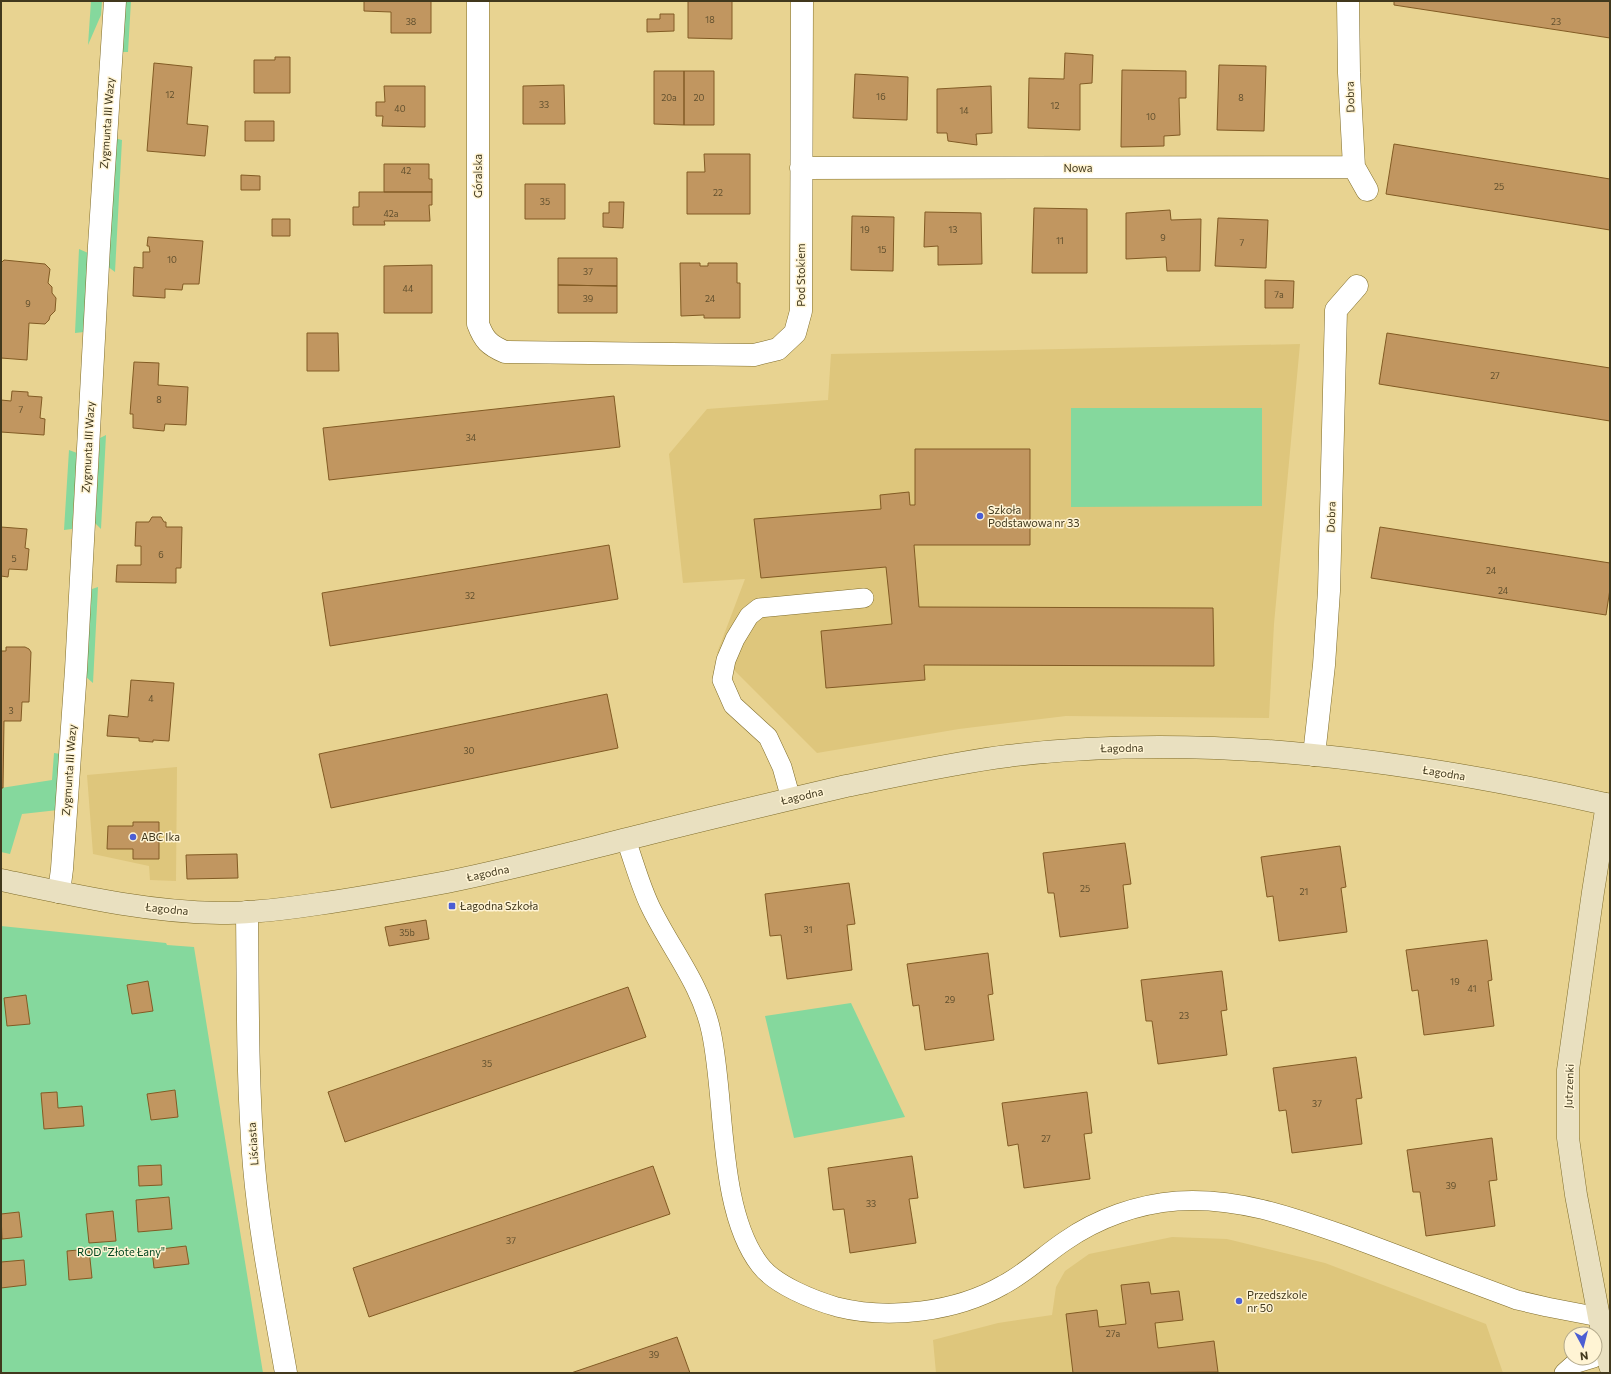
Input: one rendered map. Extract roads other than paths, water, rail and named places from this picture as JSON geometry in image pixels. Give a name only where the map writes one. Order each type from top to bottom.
[{"type":"street","name":"Zygmunta III Wazy","points":[[59,892],[76,670],[99,246],[115,1]]},
{"type":"street","name":"Góralska","points":[[478,1],[478,324],[483,336],[492,346]]},
{"type":"street","name":"Pod Stokiem","points":[[492,346],[505,352],[754,355],[778,349],[795,334],[801,311],[802,1]]},
{"type":"street","name":"Dobra","points":[[1348,1],[1349,73],[1354,167],[1367,190]]},
{"type":"street","name":"Nowa","points":[[801,168],[1354,167]]},
{"type":"street","name":"Dobra","points":[[1314,755],[1324,665],[1329,591],[1336,310],[1357,286]]},
{"type":"street","name":"Łagodna","points":[[1,880],[115,903],[213,913],[264,912],[354,900],[485,875],[791,799],[896,775],[1005,756],[1111,748],[1173,748],[1263,751],[1314,755],[1488,780],[1609,805]]},
{"type":"street","name":"Jutrzenki","points":[[1599,1326],[1576,1195],[1568,1138],[1568,1070],[1593,892],[1609,805]]},
{"type":"street","name":"Liściasta","points":[[247,912],[250,1109],[254,1168],[261,1223],[286,1373]]},
{"type":"lane","points":[[791,799],[782,767],[768,737],[733,705],[722,680],[726,660],[734,639],[749,616],[759,608],[864,598]]},
{"type":"lane","points":[[626,840],[649,905],[694,985],[706,1012],[711,1031],[718,1076],[726,1164],[734,1208],[740,1229],[748,1247],[762,1268],[793,1290],[819,1302],[852,1310],[911,1313],[941,1308],[973,1299],[1002,1286],[1031,1268],[1066,1240],[1108,1217],[1134,1208],[1178,1201],[1225,1202],[1269,1210],[1303,1221],[1377,1247],[1517,1300],[1599,1317]]},
{"type":"lane","points":[[1564,1373],[1572,1366]]},
{"type":"place","name":"Szkoła Podstawowa nr 33","points":[[980,516]]},
{"type":"place","name":"ABC Ika","points":[[133,837]]},
{"type":"place","name":"Łagodna Szkoła","points":[[452,906]]},
{"type":"place","name":"Przedszkole nr 50","points":[[1239,1301]]},
{"type":"park label","name":"ROD \"Złote Łany\"","points":[[121,1252]]}]
